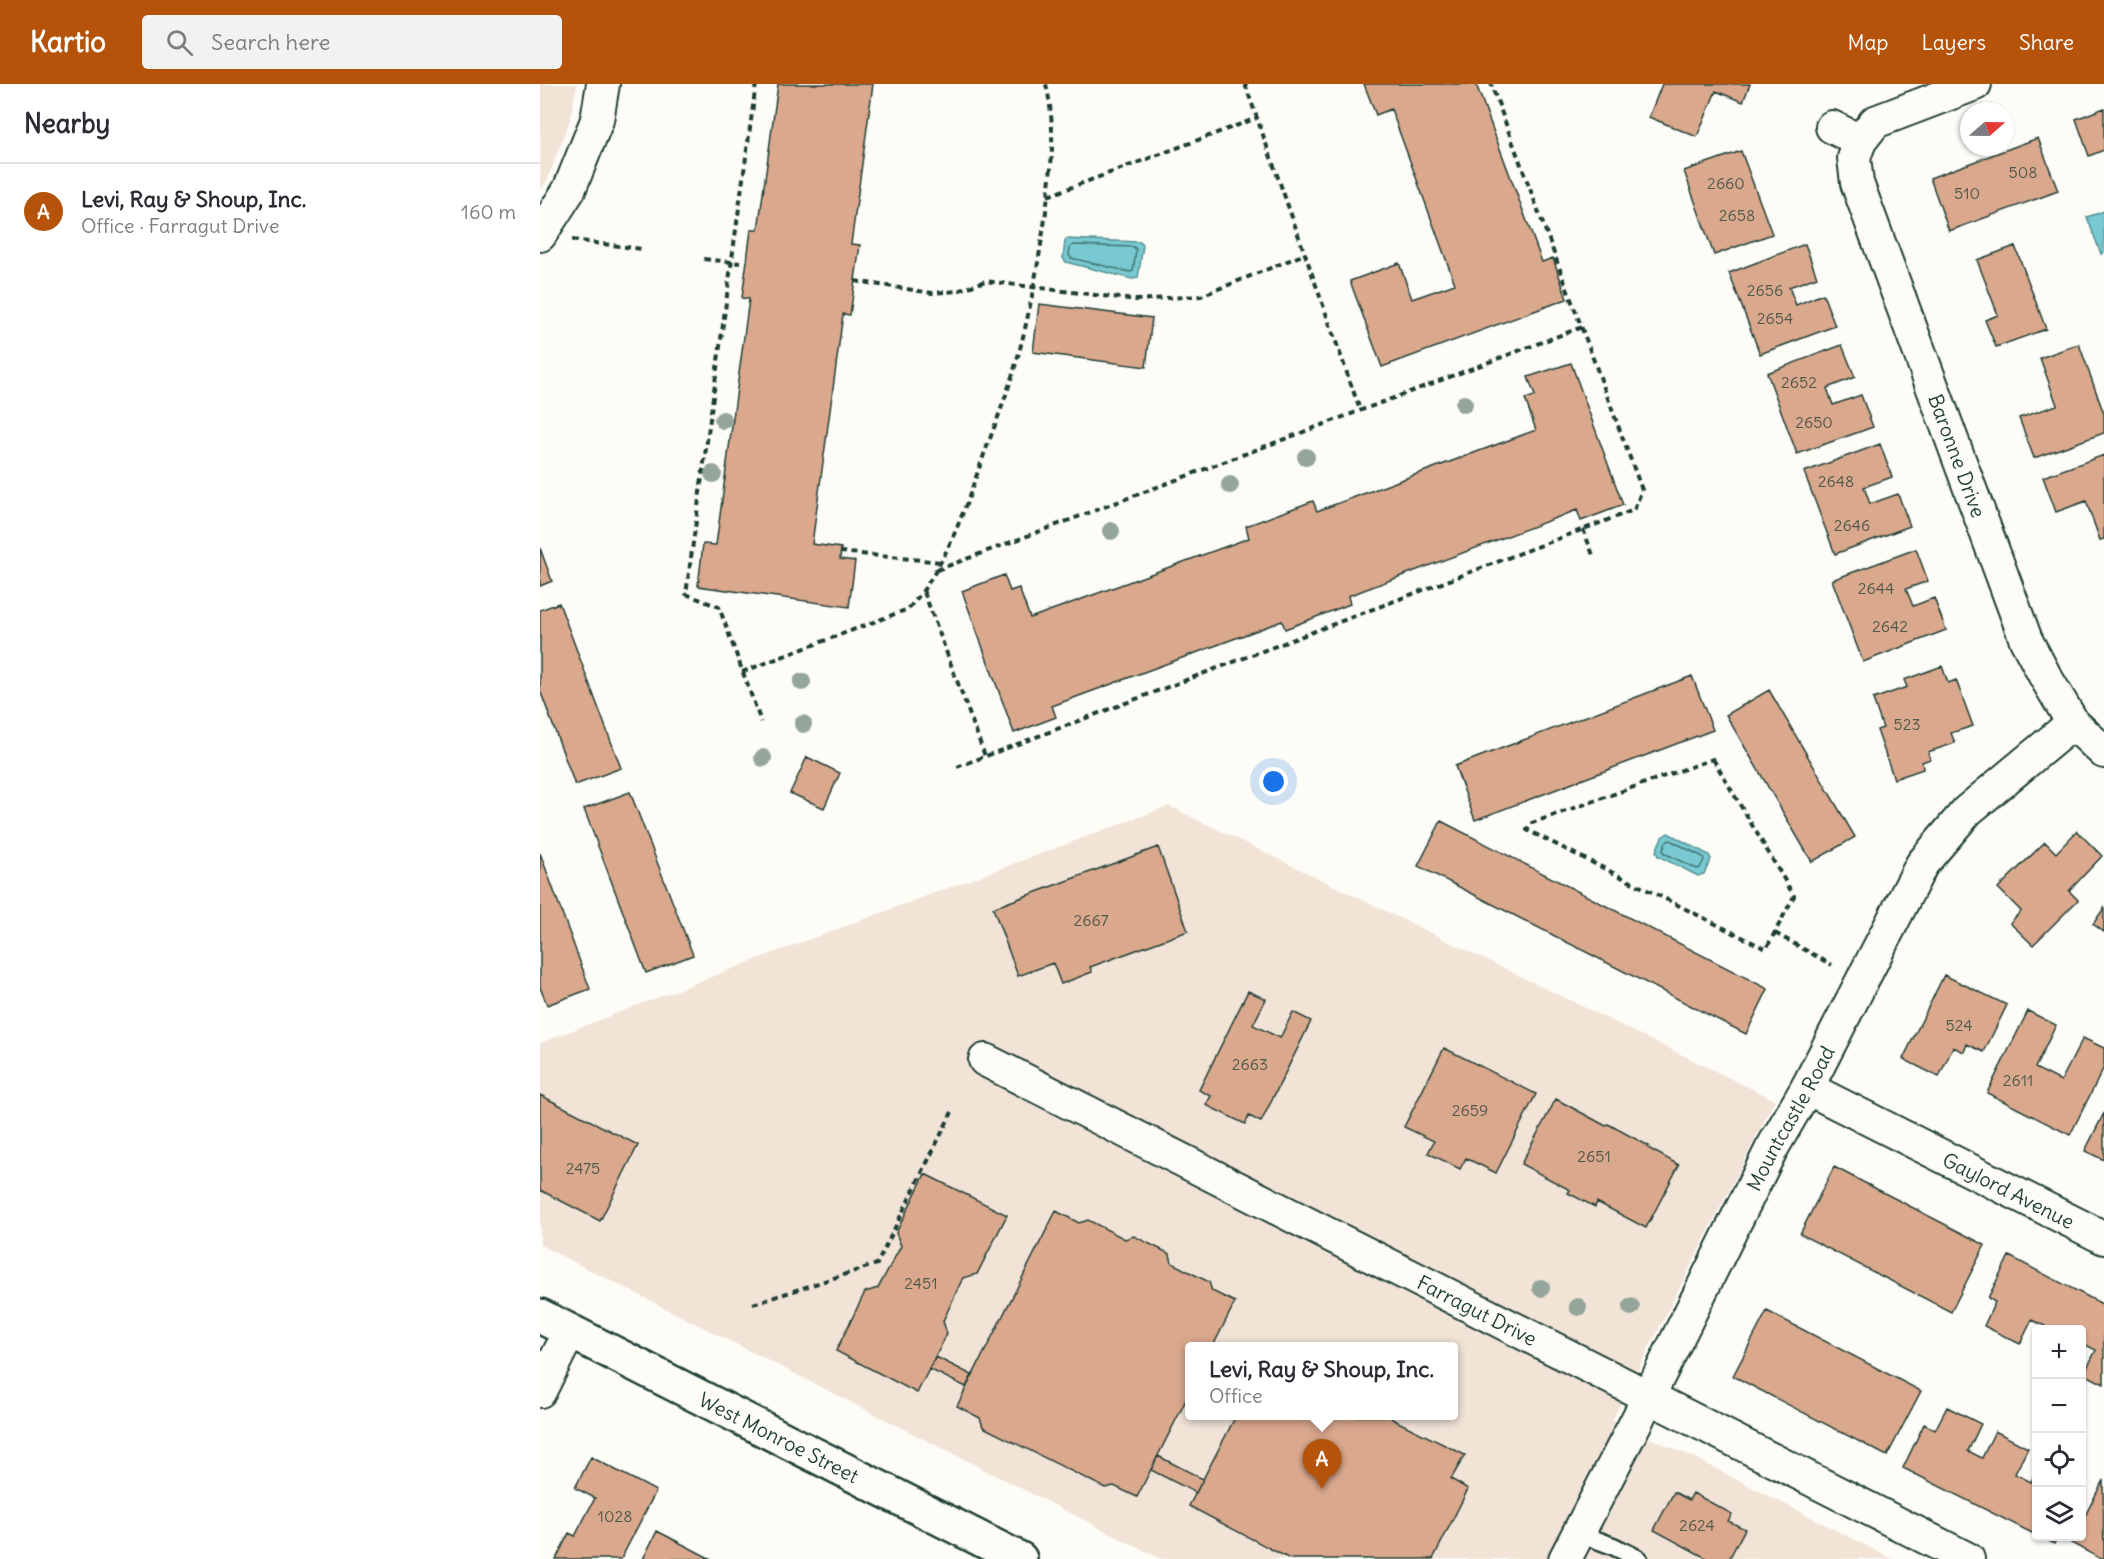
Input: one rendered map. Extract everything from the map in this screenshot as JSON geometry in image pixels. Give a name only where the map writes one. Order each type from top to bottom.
[{"type":"street","points":[[554,237],[569,190],[597,120],[603,84]]},
{"type":"street","points":[[1832,127],[1860,141],[1875,122],[1975,84]]},
{"type":"street","name":"Baronne Drive","points":[[1860,141],[1854,158],[1857,183],[2026,639],[2044,676],[2073,723],[2104,752]]},
{"type":"street","name":"Mountcastle Road","points":[[1571,1546],[1771,1150],[1807,1088],[1922,864],[1967,812],[2073,723]]},
{"type":"street","name":"Farragut Drive","points":[[985,1060],[1968,1559]]},
{"type":"street","name":"Gaylord Avenue","points":[[1807,1088],[2104,1238]]},
{"type":"street","name":"West Monroe Street","points":[[540,1316],[1020,1559]]},
{"type":"street","points":[[540,1391],[570,1331]]},
{"type":"lane","points":[[1571,1546],[1613,1546],[1639,1559]]},
{"type":"path","points":[[756,84],[686,594],[719,607],[761,722]]},
{"type":"path","points":[[742,672],[908,609],[924,592],[937,570],[973,486],[1014,371],[1035,287],[1053,150],[1054,131],[1047,84]]},
{"type":"path","points":[[1245,84],[1360,410]]},
{"type":"path","points":[[957,767],[1634,510],[1642,490],[1491,84]]},
{"type":"path","points":[[1048,196],[1257,118]]},
{"type":"path","points":[[554,237],[642,249]]},
{"type":"path","points":[[855,281],[932,293],[957,291],[985,281],[1135,300],[1201,296],[1305,254]]},
{"type":"path","points":[[704,259],[740,263]]},
{"type":"path","points":[[937,570],[1582,327]]},
{"type":"path","points":[[1582,529],[1593,555]]},
{"type":"path","points":[[840,552],[941,562]]},
{"type":"path","points":[[924,592],[985,756]]},
{"type":"path","points":[[1713,759],[1794,896],[1774,933],[1766,949],[1527,830],[1532,823],[1713,759]]},
{"type":"path","points":[[1774,933],[1832,965]]},
{"type":"path","points":[[753,1304],[877,1264],[952,1112]]},
{"type":"shaded area","points":[[540,84],[577,84],[570,119],[547,181],[540,191]]},
{"type":"shaded area","points":[[1169,806],[1775,1100],[1612,1421],[1695,1458],[1892,1559],[1161,1559],[540,1245],[540,1043],[773,953]]},
{"type":"water","points":[[2104,211],[2104,252],[2101,254],[2087,217]]},
{"type":"water","points":[[1066,239],[1140,242],[1143,245],[1138,278],[1132,279],[1066,262],[1063,258]]},
{"type":"water","points":[[1668,833],[1709,855],[1711,859],[1704,874],[1698,876],[1658,856],[1656,851],[1662,837]]},
{"type":"building","points":[[778,84],[873,84],[851,244],[860,245],[850,315],[843,314],[812,544],[841,548],[840,559],[855,561],[849,607],[698,586],[703,544],[716,545],[749,299],[742,298],[751,230],[758,230]]},
{"type":"building","points":[[1364,84],[1476,84],[1542,262],[1553,258],[1567,299],[1382,367],[1350,281],[1399,263],[1412,299],[1455,284],[1391,109],[1376,115]]},
{"type":"building","points":[[1662,84],[1750,84],[1743,102],[1716,91],[1697,137],[1649,117]]},
{"type":"building","points":[[2104,108],[2104,150],[2089,156],[2076,119]]},
{"type":"building","points":[[2038,138],[2058,191],[1949,231],[1930,178],[1989,156],[2014,156],[2014,147]]},
{"type":"building","points":[[1741,151],[1772,234],[1714,255],[1684,171]]},
{"type":"building","points":[[1805,244],[1817,277],[1789,287],[1796,305],[1823,294],[1835,326],[1760,354],[1729,273]]},
{"type":"building","points":[[2015,246],[2046,329],[1996,347],[1985,320],[1998,315],[1977,260]]},
{"type":"building","points":[[1039,304],[1152,318],[1146,367],[1033,352]]},
{"type":"building","points":[[2079,344],[2104,414],[2104,433],[2034,458],[2019,418],[2057,405],[2040,358]]},
{"type":"building","points":[[1842,345],[1855,377],[1827,388],[1833,405],[1861,395],[1873,427],[1797,454],[1767,373]]},
{"type":"building","points":[[1571,363],[1623,505],[1581,521],[1577,510],[1348,596],[1350,604],[1285,629],[1282,621],[1052,706],[1056,717],[1014,733],[962,591],[1004,575],[1010,591],[1019,588],[1030,618],[1249,538],[1246,526],[1313,501],[1317,511],[1536,430],[1525,399],[1535,396],[1528,377]]},
{"type":"building","points":[[1880,444],[1892,477],[1864,487],[1870,504],[1898,494],[1910,526],[1835,554],[1804,472]]},
{"type":"building","points":[[2104,455],[2104,539],[2100,540],[2086,501],[2056,512],[2043,477]]},
{"type":"building","points":[[540,548],[552,581],[540,586]]},
{"type":"building","points":[[1916,549],[1928,581],[1906,589],[1913,606],[1934,598],[1946,630],[1863,662],[1832,580]]},
{"type":"building","points":[[559,603],[621,768],[575,785],[540,690],[540,610]]},
{"type":"building","points":[[1942,666],[1948,683],[1956,680],[1973,726],[1951,733],[1955,743],[1928,752],[1930,759],[1922,762],[1923,769],[1894,779],[1877,730],[1883,728],[1873,699],[1907,687],[1904,680]]},
{"type":"building","points":[[1692,676],[1713,730],[1475,820],[1455,766]]},
{"type":"building","points":[[1769,690],[1855,837],[1812,862],[1726,715]]},
{"type":"building","points":[[807,757],[840,773],[824,808],[790,793]]},
{"type":"building","points":[[630,792],[693,955],[646,973],[584,809]]},
{"type":"building","points":[[1441,821],[1768,989],[1746,1034],[1418,866]]},
{"type":"building","points":[[2077,831],[2102,856],[2069,891],[2078,900],[2033,945],[2010,923],[2021,911],[1998,888],[2045,842],[2056,853]]},
{"type":"building","points":[[1158,847],[1188,931],[1090,967],[1092,972],[1061,984],[1053,963],[1018,976],[993,908]]},
{"type":"building","points":[[540,853],[590,989],[547,1005],[540,987]]},
{"type":"building","points":[[2104,908],[2104,932],[2093,924]]},
{"type":"building","points":[[1944,975],[2007,1005],[1984,1052],[1967,1044],[1964,1052],[1953,1047],[1939,1077],[1903,1059]]},
{"type":"building","points":[[1248,991],[1266,999],[1253,1025],[1280,1038],[1293,1012],[1311,1021],[1261,1122],[1249,1116],[1245,1124],[1206,1105],[1211,1096],[1199,1090]]},
{"type":"building","points":[[2028,1011],[2056,1025],[2035,1068],[2061,1081],[2083,1038],[2104,1048],[2104,1067],[2070,1135],[1987,1093]]},
{"type":"building","points":[[1444,1048],[1536,1094],[1496,1173],[1466,1158],[1460,1169],[1428,1153],[1434,1141],[1404,1127]]},
{"type":"building","points":[[540,1095],[638,1145],[600,1221],[540,1190]]},
{"type":"building","points":[[1556,1099],[1649,1146],[1648,1148],[1679,1165],[1646,1228],[1597,1202],[1595,1207],[1568,1193],[1570,1190],[1521,1164]]},
{"type":"building","points":[[2104,1113],[2104,1160],[2085,1151]]},
{"type":"building","points":[[1834,1167],[1985,1245],[1951,1312],[1800,1234]]},
{"type":"building","points":[[925,1174],[1007,1215],[977,1274],[963,1278],[943,1321],[947,1334],[917,1393],[836,1351],[865,1292],[878,1288],[901,1246],[896,1233]]},
{"type":"building","points":[[1056,1211],[1079,1223],[1088,1220],[1125,1239],[1134,1236],[1170,1254],[1172,1263],[1209,1282],[1212,1291],[1235,1302],[1215,1342],[1185,1342],[1185,1402],[1137,1497],[1114,1486],[1105,1488],[983,1427],[980,1418],[957,1406]]},
{"type":"building","points":[[2009,1256],[2104,1305],[2104,1384],[2086,1375],[2086,1370],[2096,1350],[2086,1345],[2086,1325],[2043,1325],[2032,1320],[2020,1344],[1984,1326],[1995,1302],[1988,1298]]},
{"type":"building","points":[[1767,1311],[1921,1391],[1887,1456],[1733,1376]]},
{"type":"building","points":[[936,1357],[972,1375],[966,1387],[929,1369]]},
{"type":"building","points":[[1947,1407],[1981,1424],[1968,1451],[1982,1458],[1995,1431],[2028,1448],[2015,1474],[2031,1482],[2032,1480],[2032,1533],[1903,1468],[1924,1424],[1935,1430]]},
{"type":"building","points":[[1234,1420],[1394,1420],[1465,1455],[1451,1479],[1468,1489],[1433,1559],[1290,1559],[1189,1506]]},
{"type":"building","points":[[1158,1456],[1203,1479],[1196,1493],[1151,1470]]},
{"type":"building","points":[[591,1457],[656,1491],[621,1559],[556,1559],[569,1533],[575,1536],[595,1498],[575,1488]]},
{"type":"building","points":[[2103,1480],[2104,1559],[2071,1543],[2072,1541],[2086,1541],[2086,1514]]},
{"type":"building","points":[[1674,1492],[1689,1500],[1693,1493],[1732,1514],[1728,1521],[1745,1529],[1729,1559],[1708,1559],[1654,1530]]},
{"type":"building","points":[[657,1531],[711,1559],[643,1559]]},
{"type":"place","name":"Levi, Ray & Shoup, Inc.","points":[[1322,1489]]}]
